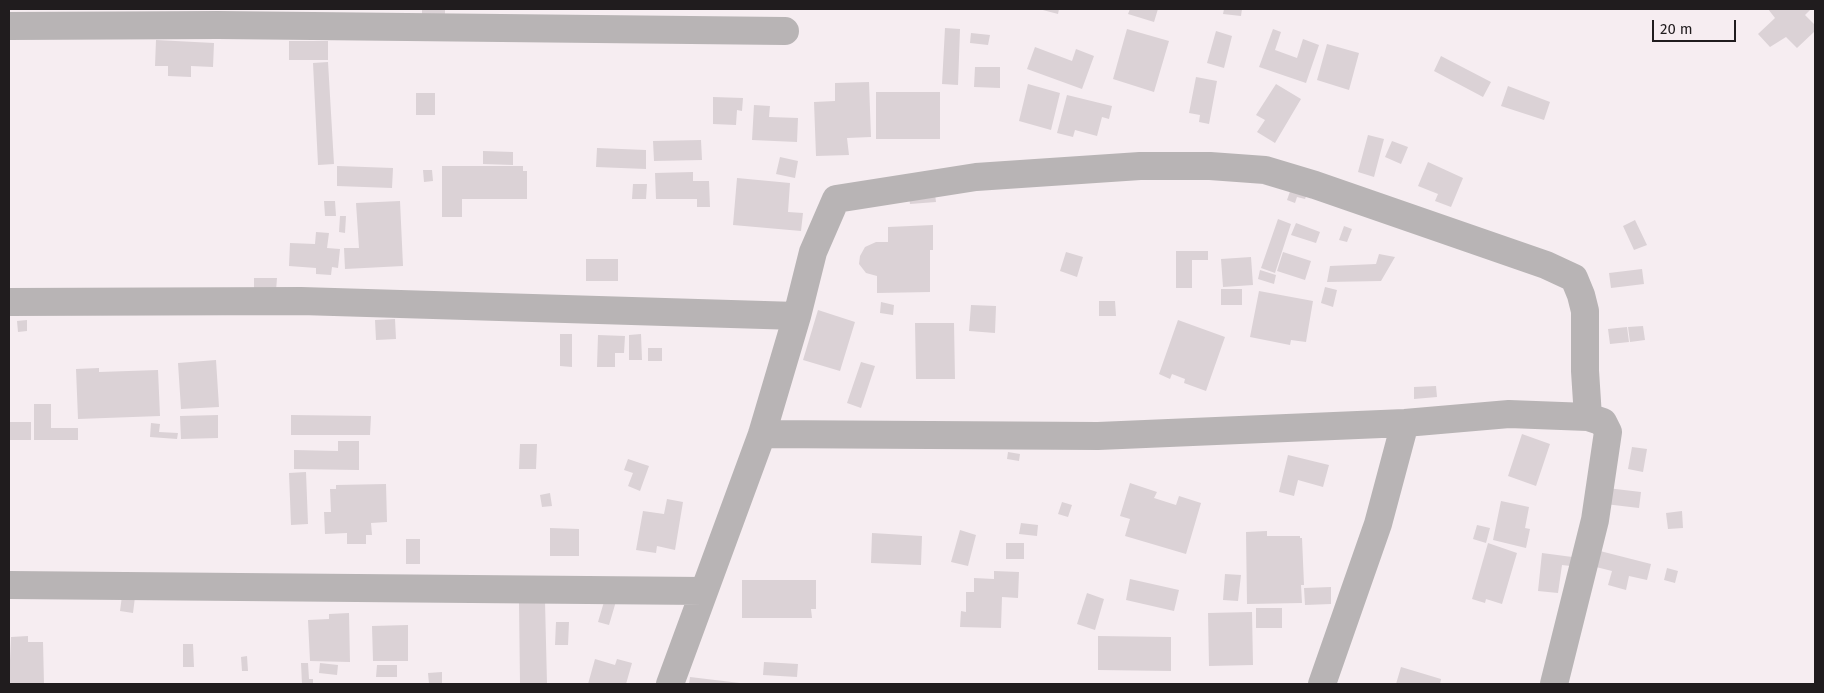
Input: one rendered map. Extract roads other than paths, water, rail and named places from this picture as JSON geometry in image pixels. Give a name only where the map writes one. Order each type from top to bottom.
[{"type":"street","points":[[9,26],[228,25],[785,31]]},
{"type":"street","points":[[670,684],[762,434],[797,316],[813,252],[836,200],[976,177],[1015,174],[1140,166],[1210,166],[1265,170],[1315,185],[1546,265],[1574,278],[1585,311],[1584,371],[1588,417]]},
{"type":"street","points":[[9,302],[301,301],[797,316]]},
{"type":"street","points":[[762,434],[1098,436],[1405,422],[1510,414],[1588,417],[1603,422],[1608,432],[1595,520],[1554,684]]},
{"type":"street","points":[[1322,684],[1378,524],[1405,422]]},
{"type":"street","points":[[9,586],[703,591]]}]
